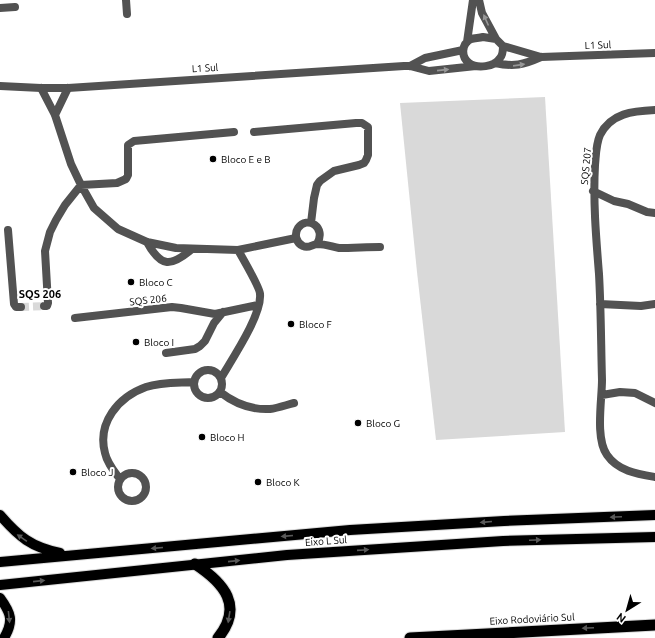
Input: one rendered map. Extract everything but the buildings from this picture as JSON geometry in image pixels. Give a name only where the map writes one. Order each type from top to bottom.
[{"type":"highway","points":[[195,564],[218,582],[226,593],[230,604],[230,614],[227,627],[218,638]]},
{"type":"highway","name":"Eixo Rodoviário Sul","points":[[410,638],[655,625]]},
{"type":"main road","points":[[0,515],[13,531],[29,542],[48,551],[72,556]]},
{"type":"main road","name":"Eixo L Sul","points":[[0,562],[350,530],[504,521],[655,515]]},
{"type":"main road","name":"Eixo L Sul","points":[[0,586],[195,564],[287,556],[503,541],[655,537]]},
{"type":"main road","points":[[0,598],[11,615],[10,626],[4,638]]},
{"type":"street","points":[[126,0],[127,14]]},
{"type":"street","points":[[467,42],[473,0]]},
{"type":"street","points":[[479,0],[482,13],[496,39],[503,46],[502,55],[495,63],[476,66],[470,64],[466,60],[463,50],[464,45],[471,39],[483,37],[496,39]]},
{"type":"street","points":[[0,8],[14,7]]},
{"type":"street","name":"L1 Sul","points":[[503,46],[541,57],[655,53]]},
{"type":"street","name":"L1 Sul","points":[[410,66],[425,58],[463,50]]},
{"type":"street","name":"L1 Sul","points":[[495,63],[510,66],[526,64],[541,57]]},
{"type":"street","name":"L1 Sul","points":[[0,86],[68,88],[410,66],[429,71],[476,66]]},
{"type":"street","points":[[41,88],[55,115],[71,164],[81,185],[94,208],[118,229],[148,242],[176,248],[192,249],[238,250],[296,238]]},
{"type":"street","points":[[55,115],[68,88]]},
{"type":"street","name":"SQS 207","points":[[655,110],[616,117],[605,128],[600,135],[597,146],[593,191],[600,304],[602,395],[600,440],[607,455],[618,466],[631,472],[655,476]]},
{"type":"street","points":[[254,132],[362,123],[368,127],[368,155],[364,163],[334,171],[320,181],[317,185],[314,198],[311,223]]},
{"type":"street","points":[[44,306],[47,306],[48,303],[45,251],[50,232],[65,206],[81,185],[117,183],[124,181],[128,175],[128,145],[134,141],[234,132]]},
{"type":"street","name":"SQS 207","points":[[593,191],[614,201],[628,204],[647,212],[655,213]]},
{"type":"street","points":[[317,244],[320,238],[320,232],[317,226],[311,223],[305,223],[299,226],[296,232],[296,238],[299,244],[305,247],[311,247],[317,244],[347,248],[380,247]]},
{"type":"street","points":[[8,230],[14,304],[16,307],[21,307]]},
{"type":"street","points":[[148,242],[156,256],[168,262],[175,262],[192,249]]},
{"type":"street","points":[[221,378],[250,328],[258,305],[260,293],[238,250]]},
{"type":"street","points":[[600,304],[641,306],[655,304]]},
{"type":"street","name":"SQS 206","points":[[75,318],[172,307],[215,314],[258,305]]},
{"type":"street","points":[[166,354],[195,349],[200,346],[205,341],[214,323],[223,312]]},
{"type":"street","points":[[210,370],[216,372],[221,378],[222,385],[220,392],[214,396],[207,398],[200,395],[196,389],[194,382],[197,375],[202,371],[210,370]]},
{"type":"street","points":[[120,479],[108,463],[105,453],[103,431],[111,412],[134,392],[147,387],[166,383],[194,382]]},
{"type":"street","points":[[220,392],[232,401],[255,408],[270,409],[294,403]]},
{"type":"street","points":[[602,395],[620,392],[635,393],[655,403]]},
{"type":"shaded area","points":[[545,97],[565,432],[436,440],[400,103]]},
{"type":"tunnel","points":[[21,307],[44,306]]},
{"type":"place","name":"Bloco E e B","points":[[213,159]]},
{"type":"place","name":"Bloco C","points":[[131,282]]},
{"type":"place","name":"Bloco F","points":[[291,324]]},
{"type":"place","name":"Bloco I","points":[[136,342]]},
{"type":"place","name":"Bloco G","points":[[358,423]]},
{"type":"place","name":"Bloco H","points":[[202,437]]},
{"type":"place","name":"Bloco J","points":[[73,472]]},
{"type":"place","name":"Bloco K","points":[[258,482]]},
{"type":"district","name":"SQS 206","points":[[40,294]]}]
